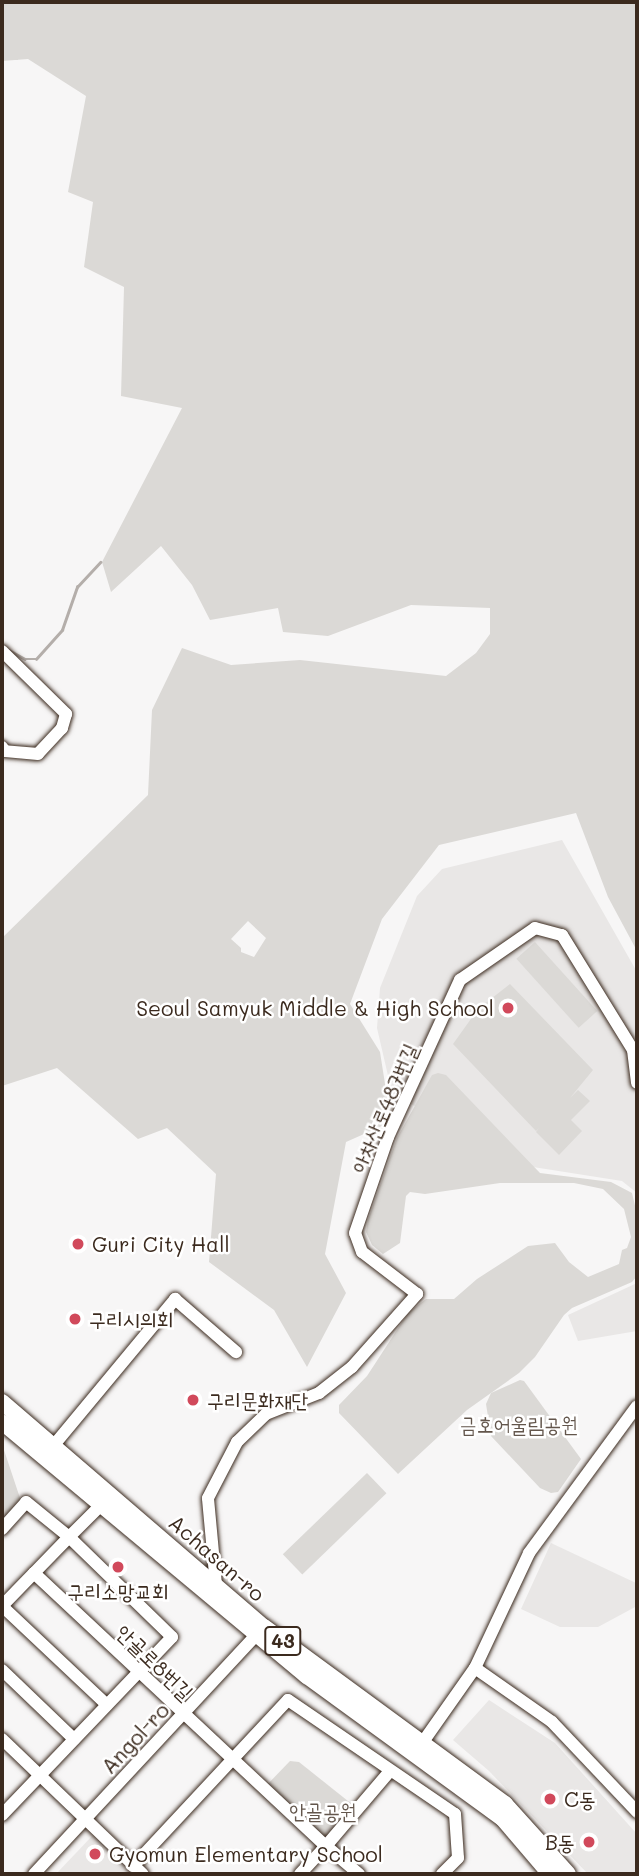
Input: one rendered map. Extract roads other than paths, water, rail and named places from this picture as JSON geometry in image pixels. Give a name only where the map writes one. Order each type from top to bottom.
[{"type":"main road","name":"Achasan-ro","points":[[2,1402],[216,1585],[260,1631]]},
{"type":"main road","name":"Achasan-ro","points":[[2,1422],[101,1505],[260,1631],[418,1749],[503,1819],[550,1874]]},
{"type":"main road","name":"Achasan-ro","points":[[418,1749],[505,1804],[568,1874]]},
{"type":"street","points":[[2,651],[66,714],[62,728],[38,754],[5,751],[2,747]]},
{"type":"street","name":"아차산로487번길","points":[[216,1585],[208,1498],[237,1442],[266,1414],[319,1392],[352,1367],[416,1294],[362,1252],[355,1233],[388,1137],[460,980],[535,928],[562,935],[633,1050],[637,1083]]},
{"type":"street","points":[[54,1445],[175,1299],[236,1352]]},
{"type":"street","points":[[418,1749],[475,1668],[529,1553],[637,1406]]},
{"type":"street","points":[[2,1529],[26,1502],[69,1537],[172,1637],[3,1811]]},
{"type":"street","points":[[101,1505],[2,1606],[107,1705]]},
{"type":"street","name":"안골로8번길","points":[[34,1573],[183,1715],[359,1874]]},
{"type":"street","name":"Angol-ro","points":[[34,1874],[260,1631]]},
{"type":"street","points":[[475,1668],[552,1722],[637,1812]]},
{"type":"street","points":[[2,1670],[74,1739]]},
{"type":"street","points":[[2,1739],[138,1870],[232,1759],[288,1700],[455,1814],[458,1858],[442,1874]]},
{"type":"street","points":[[300,1874],[390,1771]]},
{"type":"waterway","points":[[9,650],[25,659],[36,659],[62,630],[77,587],[100,562]]},
{"type":"place","name":"Seoul Samyuk Middle & High School","points":[[508,1008]]},
{"type":"place","name":"Guri City Hall","points":[[78,1244]]},
{"type":"place","name":"구리시의회","points":[[75,1319]]},
{"type":"place","name":"구리문화재단","points":[[193,1400]]},
{"type":"place","name":"구리소망교회","points":[[118,1567]]},
{"type":"place","name":"C동","points":[[550,1799]]},
{"type":"place","name":"B동","points":[[589,1842]]},
{"type":"place","name":"Gyomun Elementary School","points":[[95,1854]]},
{"type":"park label","name":"금호어울림공원","points":[[519,1424]]},
{"type":"park label","name":"안골공원","points":[[323,1811]]}]
